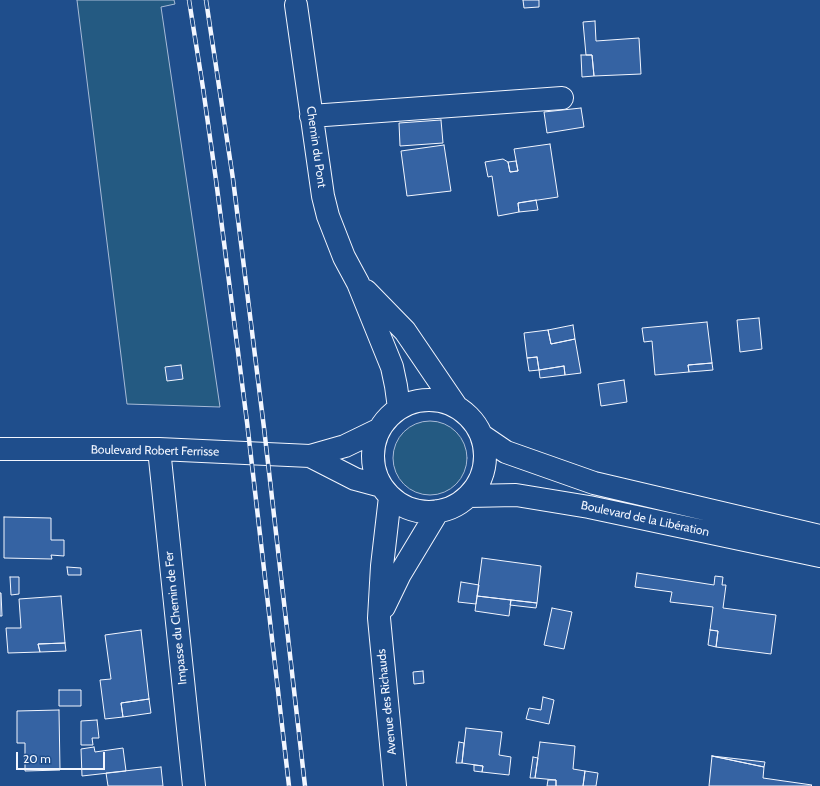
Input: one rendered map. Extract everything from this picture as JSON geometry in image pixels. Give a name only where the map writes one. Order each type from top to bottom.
[{"type":"street","name":"Chemin du Pont","points":[[296,5],[323,196],[328,216],[344,257],[358,283],[392,367],[399,408]]},
{"type":"street","points":[[311,116],[562,98]]},
{"type":"street","name":"Chemin du Pont","points":[[358,283],[404,332],[456,406]]},
{"type":"street","points":[[417,400],[437,400],[456,406],[471,418],[481,435],[485,450],[484,467],[479,482],[469,496],[450,508],[425,512],[412,510],[400,505],[385,491],[374,473],[372,458],[373,444],[378,430],[387,418],[399,408],[417,400]]},
{"type":"street","name":"Boulevard Robert Ferrisse","points":[[0,449],[159,450],[310,456],[345,446],[378,430]]},
{"type":"street","name":"Boulevard de la Libération","points":[[481,435],[506,452],[594,483],[820,536]]},
{"type":"street","name":"Impasse du Chemin de Fer","points":[[159,450],[194,786]]},
{"type":"street","name":"Boulevard Robert Ferrisse","points":[[310,456],[354,479],[385,491]]},
{"type":"street","name":"Avenue des Richauds","points":[[385,491],[379,618],[395,786]]},
{"type":"street","name":"Boulevard de la Libération","points":[[469,496],[516,495],[589,507],[820,556]]},
{"type":"street","points":[[379,618],[400,574],[438,511]]},
{"type":"shaded area","points":[[77,0],[174,0],[175,4],[161,7],[220,407],[127,404]]},
{"type":"shaded area","points":[[430,421],[451,427],[461,437],[467,458],[461,479],[451,489],[430,495],[409,489],[399,479],[393,458],[399,437],[409,427]]},
{"type":"building","points":[[523,0],[539,0],[539,7],[524,8]]},
{"type":"building","points":[[595,21],[596,41],[639,38],[641,74],[594,76],[592,55],[586,55],[583,22]]},
{"type":"building","points":[[581,55],[592,55],[594,76],[582,77]]},
{"type":"building","points":[[581,108],[584,127],[547,133],[544,112]]},
{"type":"building","points":[[441,120],[443,143],[400,146],[399,123]]},
{"type":"building","points":[[550,144],[558,197],[518,203],[519,212],[498,216],[492,176],[488,177],[485,162],[503,159],[508,162],[510,172],[518,171],[514,149]]},
{"type":"building","points":[[444,145],[451,191],[407,196],[401,151]]},
{"type":"building","points":[[516,161],[518,171],[510,172],[508,162]]},
{"type":"building","points":[[536,200],[538,210],[519,212],[518,203]]},
{"type":"building","points":[[759,318],[762,349],[740,352],[737,320]]},
{"type":"building","points":[[707,322],[712,363],[688,365],[689,372],[655,375],[652,341],[644,342],[642,328]]},
{"type":"building","points":[[573,325],[575,339],[551,344],[548,330]]},
{"type":"building","points":[[548,330],[551,344],[575,339],[581,373],[565,375],[564,366],[539,370],[537,357],[527,358],[524,333]]},
{"type":"building","points":[[537,357],[539,370],[529,371],[527,358]]},
{"type":"building","points":[[712,363],[713,370],[689,372],[688,365]]},
{"type":"building","points":[[181,365],[183,379],[167,381],[165,367]]},
{"type":"building","points":[[564,366],[565,375],[540,378],[539,370]]},
{"type":"building","points":[[624,380],[627,402],[601,406],[598,384]]},
{"type":"building","points":[[4,517],[51,518],[51,540],[64,540],[64,556],[51,555],[52,559],[4,558]]},
{"type":"building","points":[[482,558],[541,566],[537,603],[477,596]]},
{"type":"building","points":[[67,567],[81,568],[81,575],[68,575]]},
{"type":"building","points":[[637,573],[714,585],[715,576],[723,577],[722,585],[726,585],[723,608],[776,615],[771,654],[716,647],[718,631],[710,630],[713,607],[670,602],[672,592],[635,587]]},
{"type":"building","points":[[10,577],[19,577],[19,594],[11,595]]},
{"type":"building","points":[[461,582],[479,585],[476,604],[458,602]]},
{"type":"building","points":[[1,593],[2,616],[0,616]]},
{"type":"building","points":[[61,596],[65,643],[38,644],[40,652],[8,653],[6,628],[21,628],[19,599]]},
{"type":"building","points":[[477,596],[511,600],[509,616],[475,611]]},
{"type":"building","points":[[511,600],[537,603],[536,608],[510,605]]},
{"type":"building","points":[[552,608],[572,612],[564,649],[544,645]]},
{"type":"building","points":[[141,630],[149,699],[121,703],[123,717],[105,719],[100,680],[111,679],[105,635]]},
{"type":"building","points":[[710,630],[718,631],[716,647],[708,645]]},
{"type":"building","points":[[65,643],[66,651],[40,652],[38,644]]},
{"type":"building","points":[[423,671],[424,683],[414,684],[413,672]]},
{"type":"building","points":[[59,690],[81,690],[81,706],[59,706]]},
{"type":"building","points":[[543,697],[554,700],[549,724],[526,719],[529,708],[541,710]]},
{"type":"building","points":[[149,699],[151,713],[123,717],[121,703]]},
{"type":"building","points":[[59,710],[60,770],[25,771],[25,743],[17,743],[17,711]]},
{"type":"building","points":[[97,720],[99,738],[92,738],[93,745],[81,745],[81,721]]},
{"type":"building","points":[[466,728],[502,732],[499,755],[511,757],[509,775],[482,772],[483,766],[462,763]]},
{"type":"building","points":[[459,742],[464,743],[462,763],[456,763]]},
{"type":"building","points":[[540,742],[575,746],[573,769],[585,771],[583,786],[556,786],[556,780],[535,778]]},
{"type":"building","points":[[94,747],[95,752],[123,748],[126,771],[82,776],[81,749]]},
{"type":"building","points":[[712,756],[764,767],[763,778],[812,785],[709,786]]},
{"type":"building","points":[[712,756],[765,762],[764,767]]},
{"type":"building","points":[[533,757],[538,758],[535,778],[530,778]]},
{"type":"building","points":[[474,765],[483,766],[482,772],[474,771]]},
{"type":"building","points":[[161,767],[163,786],[108,786],[106,773]]},
{"type":"building","points":[[585,771],[598,773],[596,786],[583,786]]},
{"type":"building","points":[[548,780],[556,780],[556,786],[547,786]]},
{"type":"railway","points":[[189,0],[216,180],[247,422],[289,786]]},
{"type":"railway","points":[[206,0],[233,179],[264,428],[305,786]]}]
